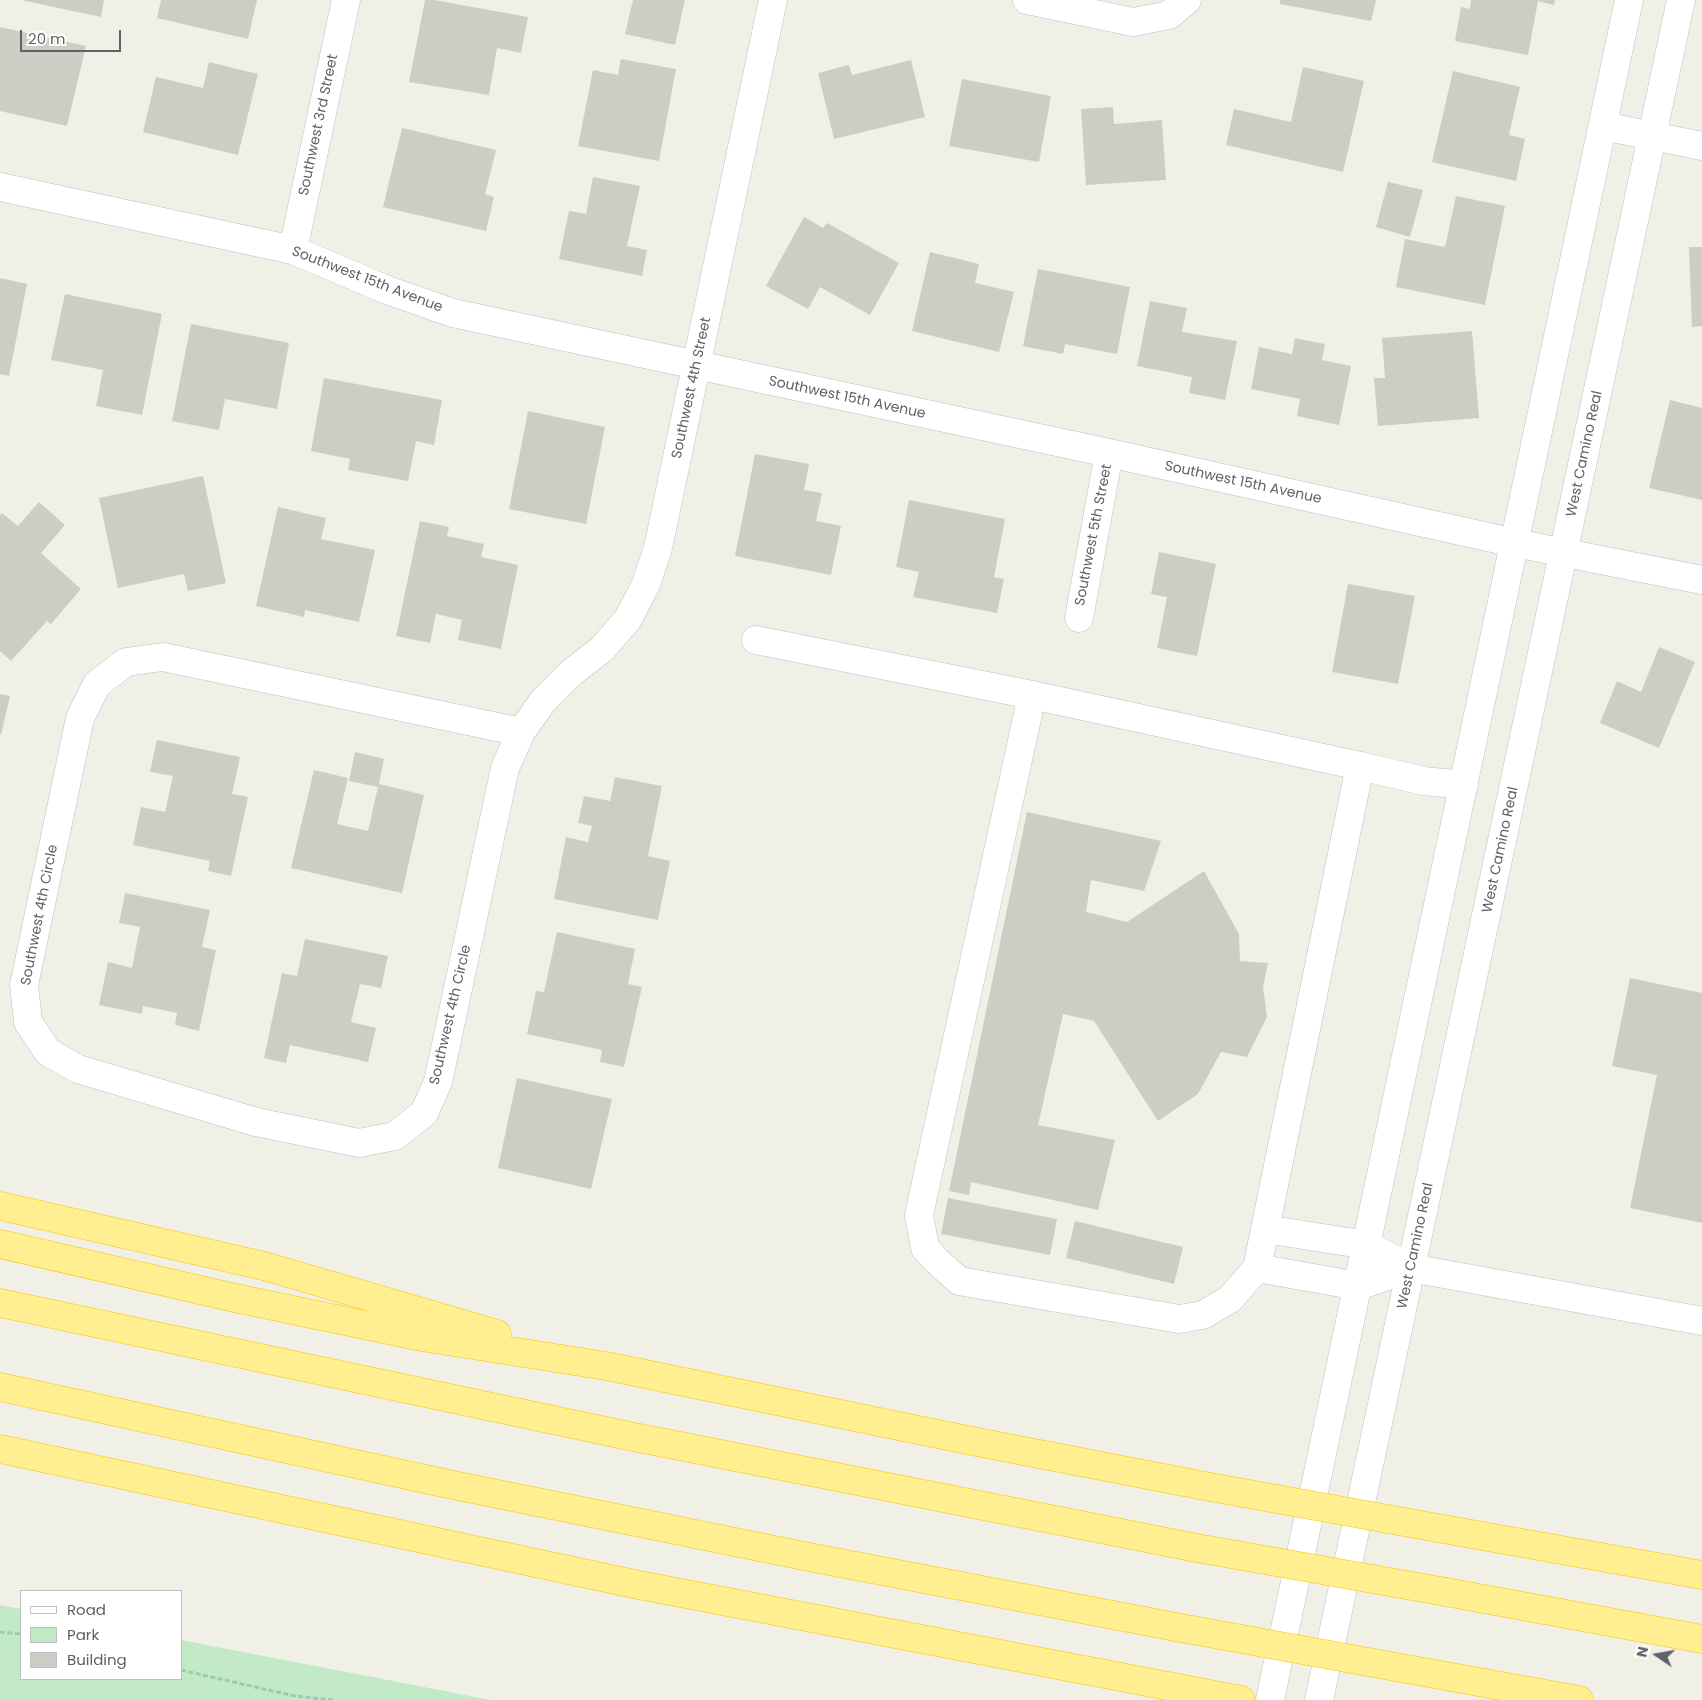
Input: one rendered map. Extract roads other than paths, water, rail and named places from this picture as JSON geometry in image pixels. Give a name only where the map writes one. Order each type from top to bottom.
[{"type":"highway","points":[[0,1206],[264,1266],[606,1366]]},
{"type":"highway","points":[[0,1244],[235,1298],[422,1337],[606,1366],[1210,1487],[1702,1575]]},
{"type":"highway","points":[[0,1303],[620,1434],[1196,1548],[1702,1639]]},
{"type":"highway","points":[[0,1387],[280,1448],[804,1556],[1181,1628],[1579,1700]]},
{"type":"highway","points":[[0,1449],[640,1585],[1241,1700]]},
{"type":"street","name":"Southwest 3rd Street","points":[[293,250],[346,0]]},
{"type":"street","name":"Southwest 4th Street","points":[[521,732],[543,701],[571,673],[602,649],[628,618],[646,584],[658,548],[774,0]]},
{"type":"street","points":[[1027,0],[1133,22],[1169,15],[1187,0]]},
{"type":"street","points":[[1270,1700],[1629,0]]},
{"type":"street","name":"West Camino Real","points":[[1319,1700],[1680,0]]},
{"type":"street","points":[[1603,126],[1702,146]]},
{"type":"street","name":"Southwest 15th Avenue","points":[[0,187],[293,250],[387,290],[453,313],[1110,453],[1515,543],[1702,580]]},
{"type":"street","name":"Southwest 5th Street","points":[[1079,618],[1110,453]]},
{"type":"street","points":[[756,640],[1032,695],[1424,781],[1464,785]]},
{"type":"street","name":"Southwest 4th Circle","points":[[163,657],[521,732],[506,768],[438,1082],[424,1113],[394,1136],[359,1143],[256,1122],[78,1069],[48,1052],[28,1022],[24,985],[80,718],[97,684],[126,662],[163,657]]},
{"type":"street","points":[[1032,695],[919,1215],[925,1248],[936,1261],[959,1281],[1178,1318],[1203,1315],[1230,1299],[1257,1268],[1360,766]]},
{"type":"street","points":[[1266,1229],[1367,1245],[1411,1268],[1702,1321]]},
{"type":"street","points":[[1257,1268],[1358,1286],[1411,1268]]}]
